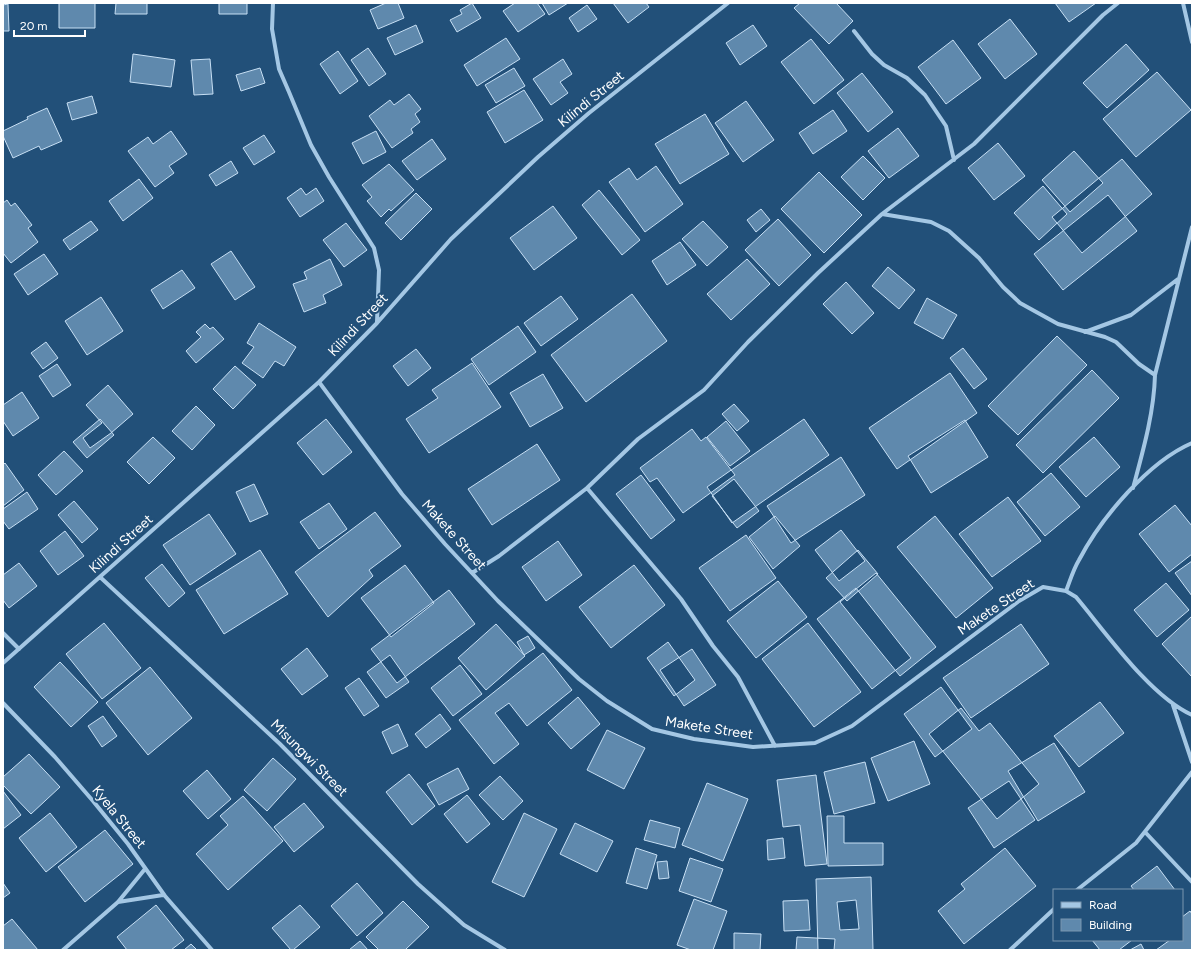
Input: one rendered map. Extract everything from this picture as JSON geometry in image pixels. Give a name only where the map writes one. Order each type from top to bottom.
[{"type":"street","points":[[273,3],[273,35],[279,68],[311,144],[325,171],[374,248],[380,270],[377,323]]},
{"type":"street","name":"Kilindi Street","points":[[3,663],[319,382],[377,323],[451,239],[538,157],[589,113],[728,3]]},
{"type":"street","points":[[472,573],[499,556],[587,488],[638,439],[704,390],[748,342],[818,272],[882,214],[954,160],[1000,120],[1103,15],[1118,3]]},
{"type":"street","points":[[1183,3],[1192,42]]},
{"type":"street","points":[[854,31],[872,54],[884,65],[907,78],[925,95],[946,126],[952,143],[954,160]]},
{"type":"street","points":[[882,214],[931,222],[949,231],[979,258],[1003,287],[1020,303],[1058,324],[1105,337],[1116,342],[1139,364],[1155,375]]},
{"type":"street","points":[[1133,488],[1155,392],[1155,375],[1192,227]]},
{"type":"street","points":[[1084,332],[1131,315],[1179,279]]},
{"type":"street","name":"Makete Street","points":[[319,382],[402,494],[498,601],[580,679],[607,701],[652,729],[694,739],[753,747],[815,743],[852,726],[1019,601],[1043,587],[1066,591]]},
{"type":"street","points":[[1192,443],[1167,458],[1148,472],[1133,488],[1093,536],[1078,561],[1066,591],[1076,598],[1143,677],[1173,705],[1192,715]]},
{"type":"street","points":[[587,488],[681,599],[738,677],[776,746]]},
{"type":"street","name":"Misungwi Street","points":[[100,577],[280,744],[418,884],[464,925],[505,950]]},
{"type":"street","points":[[3,633],[19,650]]},
{"type":"street","name":"Kyela Street","points":[[3,703],[55,757],[128,844],[164,894],[212,950]]},
{"type":"street","points":[[1173,705],[1188,745],[1192,762]]},
{"type":"street","points":[[1078,889],[1136,843],[1192,772]]},
{"type":"street","points":[[1144,832],[1192,882]]},
{"type":"street","points":[[63,950],[118,902],[145,869]]},
{"type":"street","points":[[118,902],[164,894]]},
{"type":"street","points":[[1010,950],[1053,910]]},
{"type":"building","points":[[59,3],[95,3],[95,28],[59,28]]},
{"type":"building","points":[[116,3],[147,3],[147,14],[115,14]]},
{"type":"building","points":[[219,3],[247,3],[247,14],[219,14]]},
{"type":"building","points":[[386,3],[398,3],[404,18],[378,29],[370,10]]},
{"type":"building","points":[[472,3],[481,18],[457,32],[450,20],[462,14],[460,10]]},
{"type":"building","points":[[515,3],[537,3],[545,14],[518,32],[503,11]]},
{"type":"building","points":[[542,3],[568,3],[549,15]]},
{"type":"building","points":[[613,3],[646,3],[649,7],[628,23]]},
{"type":"building","points":[[800,3],[836,3],[853,21],[829,44],[794,8]]},
{"type":"building","points":[[1055,3],[1096,3],[1069,22]]},
{"type":"building","points":[[8,4],[9,31],[3,31],[3,5]]},
{"type":"building","points":[[587,5],[597,19],[578,32],[569,18]]},
{"type":"building","points":[[1010,19],[1037,54],[1005,79],[978,44]]},
{"type":"building","points":[[416,25],[423,42],[395,55],[387,38]]},
{"type":"building","points":[[753,25],[767,46],[740,65],[726,43]]},
{"type":"building","points":[[506,38],[520,59],[477,86],[464,65]]},
{"type":"building","points":[[811,39],[844,80],[814,104],[781,62]]},
{"type":"building","points":[[953,40],[981,78],[946,104],[918,67]]},
{"type":"building","points":[[1126,44],[1149,70],[1107,108],[1083,83]]},
{"type":"building","points":[[368,48],[386,74],[369,86],[351,60]]},
{"type":"building","points":[[338,51],[358,81],[340,94],[320,64]]},
{"type":"building","points":[[133,54],[175,60],[171,87],[130,82]]},
{"type":"building","points":[[210,59],[213,94],[194,95],[191,60]]},
{"type":"building","points":[[563,59],[572,74],[560,82],[568,93],[551,105],[533,79]]},
{"type":"building","points":[[260,68],[265,83],[241,91],[236,75]]},
{"type":"building","points":[[514,68],[525,86],[496,103],[485,85]]},
{"type":"building","points":[[1157,72],[1191,110],[1136,157],[1103,119]]},
{"type":"building","points":[[862,73],[893,112],[868,132],[837,93]]},
{"type":"building","points":[[524,90],[543,120],[505,143],[487,112]]},
{"type":"building","points":[[409,94],[421,109],[415,114],[420,122],[411,129],[413,133],[392,148],[369,116],[390,100],[394,105]]},
{"type":"building","points":[[92,96],[97,113],[72,120],[67,103]]},
{"type":"building","points":[[746,101],[774,140],[743,162],[715,123]]},
{"type":"building","points":[[47,108],[62,141],[41,150],[39,146],[13,158],[3,136],[3,131],[28,119],[27,117]]},
{"type":"building","points":[[833,110],[847,131],[813,154],[799,133]]},
{"type":"building","points":[[705,114],[729,154],[680,184],[655,144]]},
{"type":"building","points":[[898,128],[919,156],[889,178],[868,151]]},
{"type":"building","points":[[171,131],[187,154],[169,166],[174,173],[155,187],[128,151],[148,137],[153,144]]},
{"type":"building","points":[[376,131],[386,152],[363,164],[352,143]]},
{"type":"building","points":[[264,135],[275,152],[254,165],[243,148]]},
{"type":"building","points":[[432,139],[446,159],[417,180],[402,161]]},
{"type":"building","points":[[998,143],[1025,176],[994,200],[968,168]]},
{"type":"building","points":[[1074,151],[1103,183],[1070,212],[1042,180]]},
{"type":"building","points":[[863,156],[885,178],[863,200],[841,177]]},
{"type":"building","points":[[1122,159],[1152,194],[1082,253],[1052,217]]},
{"type":"building","points":[[231,161],[238,173],[216,186],[209,175]]},
{"type":"building","points":[[389,164],[414,190],[391,211],[389,209],[381,217],[367,201],[372,197],[362,185]]},
{"type":"building","points":[[656,166],[683,204],[645,232],[609,182],[629,168],[637,180]]},
{"type":"building","points":[[819,172],[862,215],[824,253],[781,209]]},
{"type":"building","points":[[139,179],[153,198],[123,221],[109,201]]},
{"type":"building","points":[[1043,186],[1067,214],[1039,240],[1014,213]]},
{"type":"building","points":[[301,188],[306,195],[316,188],[324,201],[300,217],[287,198]]},
{"type":"building","points":[[599,190],[640,240],[622,255],[582,205]]},
{"type":"building","points":[[416,193],[432,209],[401,240],[385,223]]},
{"type":"building","points":[[1108,195],[1137,231],[1063,290],[1034,254]]},
{"type":"building","points":[[7,200],[11,206],[15,203],[32,225],[28,228],[38,242],[11,263],[3,253],[3,203]]},
{"type":"building","points":[[553,206],[577,238],[534,270],[510,238]]},
{"type":"building","points":[[761,209],[770,220],[756,232],[747,220]]},
{"type":"building","points":[[778,219],[811,255],[779,286],[745,250]]},
{"type":"building","points":[[91,221],[98,230],[70,250],[63,240]]},
{"type":"building","points":[[703,221],[728,247],[707,266],[682,239]]},
{"type":"building","points":[[346,223],[367,250],[344,267],[323,240]]},
{"type":"building","points":[[680,242],[696,265],[667,285],[652,261]]},
{"type":"building","points":[[231,251],[255,287],[235,300],[211,264]]},
{"type":"building","points":[[44,254],[58,274],[28,295],[14,274]]},
{"type":"building","points":[[330,259],[342,285],[323,295],[326,303],[304,312],[293,284],[307,279],[304,272]]},
{"type":"building","points":[[747,259],[770,284],[731,320],[707,294]]},
{"type":"building","points":[[888,267],[915,290],[899,309],[872,286]]},
{"type":"building","points":[[182,270],[195,288],[163,309],[151,290]]},
{"type":"building","points":[[846,282],[874,313],[852,334],[823,304]]},
{"type":"building","points":[[632,294],[667,341],[586,402],[551,355]]},
{"type":"building","points":[[561,296],[578,319],[541,346],[524,323]]},
{"type":"building","points":[[101,297],[123,331],[87,355],[65,321]]},
{"type":"building","points":[[927,298],[957,315],[943,339],[914,323]]},
{"type":"building","points":[[259,323],[296,347],[284,366],[275,361],[263,378],[242,363],[254,347],[247,343]]},
{"type":"building","points":[[205,324],[210,329],[213,327],[224,339],[196,363],[186,351],[201,337],[196,332]]},
{"type":"building","points":[[518,326],[536,352],[489,385],[471,359]]},
{"type":"building","points":[[1057,336],[1087,365],[1018,435],[988,406]]},
{"type":"building","points":[[46,342],[58,358],[43,369],[31,353]]},
{"type":"building","points":[[963,348],[987,379],[974,389],[950,358]]},
{"type":"building","points":[[416,349],[431,368],[408,386],[393,366]]},
{"type":"building","points":[[472,363],[501,407],[429,453],[406,419],[438,398],[432,390]]},
{"type":"building","points":[[57,364],[71,385],[53,397],[39,376]]},
{"type":"building","points":[[235,366],[256,385],[233,409],[213,389]]},
{"type":"building","points":[[1092,370],[1119,398],[1043,473],[1016,445]]},
{"type":"building","points":[[950,373],[977,413],[897,469],[869,428]]},
{"type":"building","points":[[543,374],[563,408],[530,427],[510,393]]},
{"type":"building","points":[[108,385],[133,414],[111,433],[90,448],[83,438],[102,423],[86,405]]},
{"type":"building","points":[[22,392],[39,418],[13,436],[3,421],[3,405]]},
{"type":"building","points":[[734,404],[749,421],[737,431],[722,414]]},
{"type":"building","points":[[196,406],[215,425],[192,450],[172,431]]},
{"type":"building","points":[[100,419],[114,435],[87,458],[73,442]]},
{"type":"building","points":[[326,419],[352,452],[323,475],[297,443]]},
{"type":"building","points":[[804,419],[829,455],[732,523],[707,487]]},
{"type":"building","points":[[965,420],[988,457],[931,493],[908,456]]},
{"type":"building","points":[[726,421],[750,451],[730,466],[707,437]]},
{"type":"building","points":[[692,429],[701,441],[706,437],[735,475],[683,513],[657,478],[650,482],[640,468]]},
{"type":"building","points":[[153,437],[175,458],[149,484],[127,462]]},
{"type":"building","points":[[1094,437],[1120,467],[1086,497],[1059,467]]},
{"type":"building","points":[[537,444],[560,480],[492,525],[468,489]]},
{"type":"building","points":[[64,451],[83,471],[56,495],[38,475]]},
{"type":"building","points":[[841,457],[865,495],[791,543],[767,506]]},
{"type":"building","points":[[5,463],[24,490],[3,506],[3,465]]},
{"type":"building","points":[[1051,473],[1080,507],[1045,536],[1017,502]]},
{"type":"building","points":[[641,475],[675,520],[651,539],[616,494]]},
{"type":"building","points":[[734,479],[759,511],[737,528],[712,496]]},
{"type":"building","points":[[254,484],[268,514],[250,522],[236,492]]},
{"type":"building","points":[[27,492],[38,509],[9,529],[3,521],[3,509]]},
{"type":"building","points":[[1008,497],[1041,541],[992,577],[959,534]]},
{"type":"building","points":[[74,501],[98,529],[82,543],[58,515]]},
{"type":"building","points":[[329,503],[347,529],[319,549],[300,522]]},
{"type":"building","points":[[1175,505],[1192,526],[1192,554],[1169,572],[1139,534]]},
{"type":"building","points":[[375,512],[401,546],[369,570],[373,576],[328,617],[295,572]]},
{"type":"building","points":[[209,514],[236,554],[190,585],[163,545]]},
{"type":"building","points":[[775,516],[800,546],[773,569],[749,537]]},
{"type":"building","points":[[935,516],[993,588],[956,618],[897,547]]},
{"type":"building","points":[[841,530],[865,561],[839,581],[815,550]]},
{"type":"building","points":[[65,531],[84,556],[58,575],[40,551]]},
{"type":"building","points":[[746,535],[776,578],[730,611],[699,568]]},
{"type":"building","points":[[558,541],[582,575],[546,601],[522,567]]},
{"type":"building","points":[[260,550],[288,594],[224,634],[196,590]]},
{"type":"building","points":[[858,550],[878,574],[847,601],[826,578]]},
{"type":"building","points":[[1192,561],[1192,596],[1175,573]]},
{"type":"building","points":[[19,563],[37,586],[9,608],[3,600],[3,575]]},
{"type":"building","points":[[162,564],[185,593],[169,607],[145,578]]},
{"type":"building","points":[[405,565],[434,603],[391,637],[361,598]]},
{"type":"building","points":[[634,565],[665,605],[611,648],[579,607]]},
{"type":"building","points":[[876,573],[936,647],[900,676],[840,602]]},
{"type":"building","points":[[778,581],[807,617],[756,658],[727,621]]},
{"type":"building","points":[[1166,583],[1189,610],[1157,637],[1134,610]]},
{"type":"building","points":[[856,588],[911,658],[872,689],[817,619]]},
{"type":"building","points":[[449,590],[475,624],[397,683],[371,649]]},
{"type":"building","points":[[1192,616],[1192,677],[1162,644]]},
{"type":"building","points":[[104,623],[141,668],[102,699],[66,654]]},
{"type":"building","points":[[808,623],[861,692],[814,727],[762,659]]},
{"type":"building","points":[[496,624],[525,656],[486,690],[458,658]]},
{"type":"building","points":[[1021,624],[1049,664],[971,718],[943,678]]},
{"type":"building","points":[[528,636],[535,648],[524,655],[517,642]]},
{"type":"building","points":[[668,642],[695,680],[674,696],[647,658]]},
{"type":"building","points":[[307,648],[328,676],[302,695],[281,669]]},
{"type":"building","points":[[692,649],[716,685],[684,706],[660,670]]},
{"type":"building","points":[[543,653],[572,690],[527,726],[509,703],[495,713],[519,744],[494,764],[459,720]]},
{"type":"building","points":[[390,655],[409,682],[386,698],[367,672]]},
{"type":"building","points":[[60,662],[98,702],[71,727],[34,687]]},
{"type":"building","points":[[460,665],[482,694],[453,716],[431,688]]},
{"type":"building","points":[[150,667],[192,718],[148,755],[106,703]]},
{"type":"building","points":[[359,678],[379,706],[364,716],[345,688]]},
{"type":"building","points":[[941,687],[972,729],[935,757],[904,714]]},
{"type":"building","points":[[578,697],[600,724],[571,749],[548,723]]},
{"type":"building","points":[[1100,702],[1124,733],[1079,767],[1054,736]]},
{"type":"building","points":[[961,708],[979,731],[990,723],[1039,784],[997,819],[929,734]]},
{"type":"building","points":[[440,714],[451,729],[426,748],[415,734]]},
{"type":"building","points":[[103,716],[117,736],[102,747],[88,726]]},
{"type":"building","points":[[398,724],[408,746],[392,754],[382,732]]},
{"type":"building","points":[[607,730],[645,748],[624,789],[587,770]]},
{"type":"building","points":[[914,741],[930,784],[888,801],[871,758]]},
{"type":"building","points":[[1054,743],[1085,792],[1038,821],[1008,771]]},
{"type":"building","points":[[29,754],[60,787],[31,814],[3,785],[3,777]]},
{"type":"building","points":[[273,758],[296,779],[267,811],[244,790]]},
{"type":"building","points":[[865,762],[875,803],[834,814],[824,772]]},
{"type":"building","points":[[458,768],[469,789],[439,805],[427,784]]},
{"type":"building","points":[[207,770],[231,799],[208,819],[183,791]]},
{"type":"building","points":[[409,774],[435,806],[412,825],[386,792]]},
{"type":"building","points":[[816,775],[827,864],[805,866],[800,825],[783,827],[777,780]]},
{"type":"building","points":[[500,776],[523,801],[503,820],[479,795]]},
{"type":"building","points":[[1009,781],[1035,820],[994,848],[968,808]]},
{"type":"building","points":[[707,783],[748,799],[723,861],[682,845]]},
{"type":"building","points":[[3,791],[21,815],[3,829]]},
{"type":"building","points":[[467,795],[490,824],[467,843],[444,814]]},
{"type":"building","points":[[243,796],[283,841],[228,890],[196,854],[228,825],[220,816]]},
{"type":"building","points":[[304,803],[324,827],[294,852],[274,827]]},
{"type":"building","points":[[50,813],[77,847],[46,872],[19,838]]},
{"type":"building","points":[[524,813],[557,829],[524,897],[492,882]]},
{"type":"building","points":[[827,816],[844,816],[844,843],[883,843],[883,865],[828,866]]},
{"type":"building","points":[[650,820],[680,828],[675,848],[644,840]]},
{"type":"building","points":[[575,823],[613,841],[597,872],[560,854]]},
{"type":"building","points":[[105,830],[133,864],[85,902],[58,867]]},
{"type":"building","points":[[783,838],[785,858],[768,860],[767,840]]},
{"type":"building","points":[[636,848],[657,855],[647,889],[626,883]]},
{"type":"building","points":[[1005,848],[1036,886],[964,944],[938,911],[965,889],[961,884]]},
{"type":"building","points":[[690,858],[723,869],[711,902],[679,891]]},
{"type":"building","points":[[667,861],[669,878],[659,879],[657,862]]},
{"type":"building","points":[[1157,866],[1174,889],[1133,889],[1131,886]]},
{"type":"building","points":[[871,877],[873,950],[818,950],[816,879]],"holes":[[[856,900],[859,929],[840,930],[837,902]]]},
{"type":"building","points":[[3,883],[10,893],[3,898]]},
{"type":"building","points":[[357,883],[383,913],[357,936],[331,906]]},
{"type":"building","points":[[694,899],[727,911],[713,950],[691,950],[677,945]]},
{"type":"building","points":[[808,900],[810,930],[784,931],[783,901]]},
{"type":"building","points":[[403,901],[429,927],[405,950],[379,950],[366,937]]},
{"type":"building","points":[[156,905],[184,940],[171,950],[127,950],[117,937]]},
{"type":"building","points":[[300,905],[320,927],[293,950],[291,950],[272,928]]},
{"type":"building","points":[[1190,911],[1192,914],[1192,950],[1156,950],[1169,941],[1183,941],[1183,916]]},
{"type":"building","points":[[12,919],[38,950],[3,950],[3,926]]},
{"type":"building","points":[[734,933],[761,934],[760,950],[734,950]]},
{"type":"building","points":[[797,937],[835,939],[834,950],[796,950]]},
{"type":"building","points":[[360,941],[368,950],[349,950]]},
{"type":"building","points":[[1093,941],[1131,941],[1119,950],[1100,950]]},
{"type":"building","points":[[191,944],[197,950],[184,950]]},
{"type":"building","points":[[1141,944],[1144,950],[1130,950]]}]
